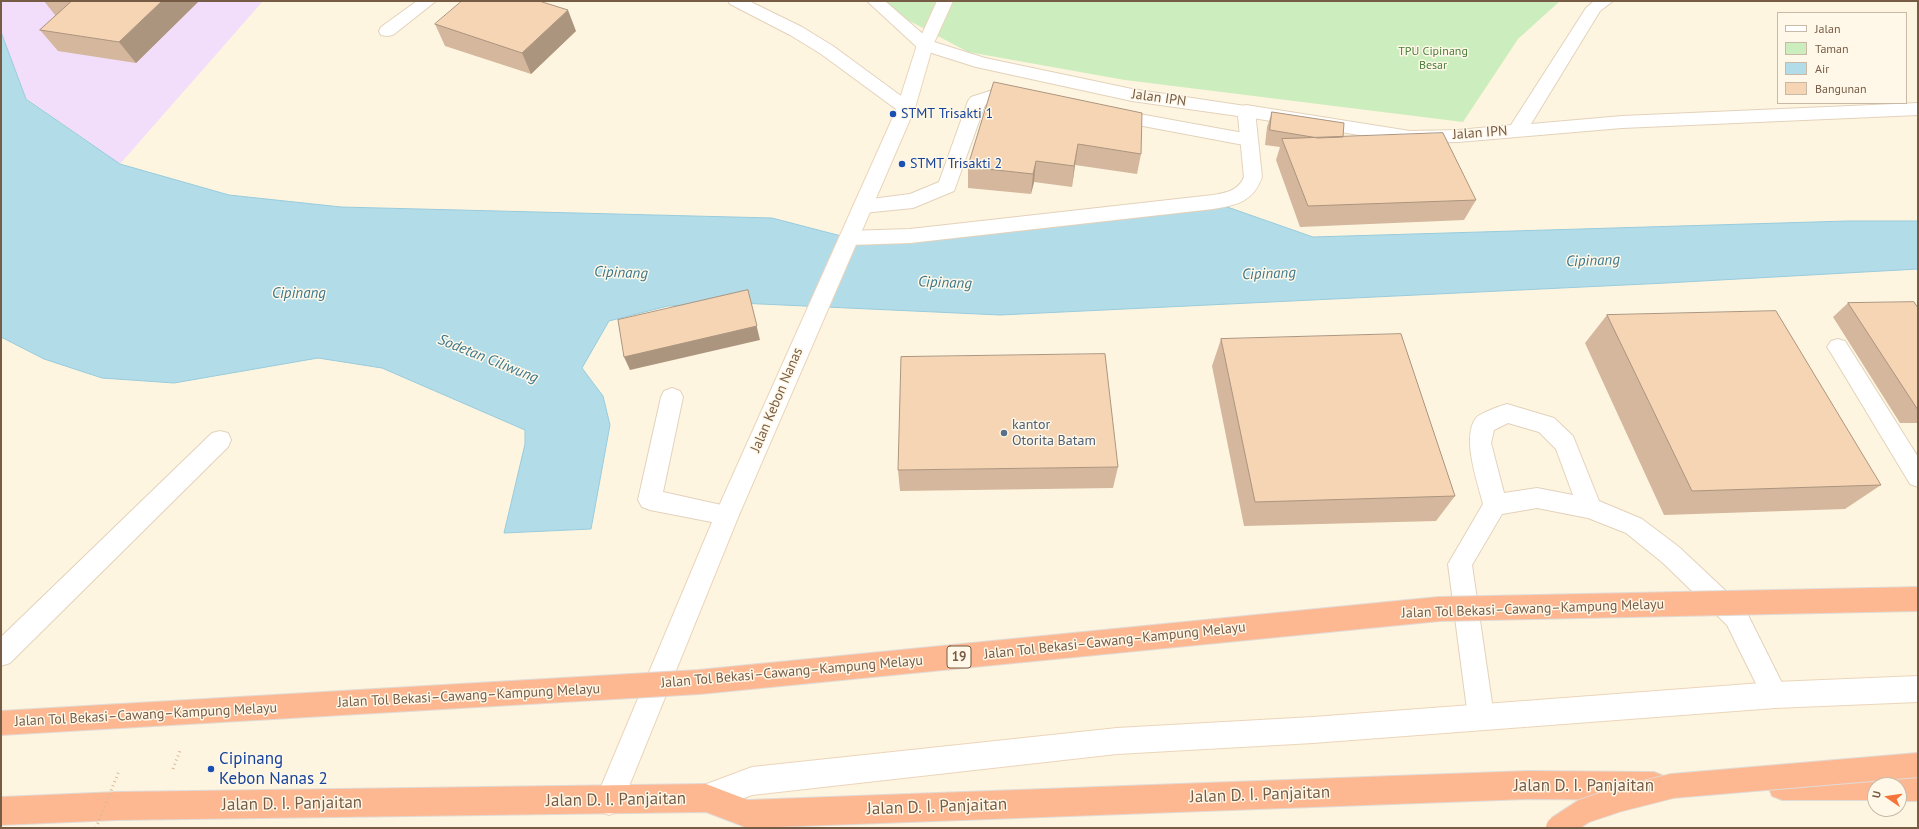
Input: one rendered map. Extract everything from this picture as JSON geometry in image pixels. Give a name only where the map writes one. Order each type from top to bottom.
[{"type":"highway","name":"Jalan Tol Bekasi–Cawang–Kampung Melayu","points":[[1,723],[699,682],[1438,609],[1918,599]]},
{"type":"highway","points":[[1558,828],[1584,811],[1617,800],[1672,786],[1918,765]]},
{"type":"highway","name":"Jalan D. I. Panjaitan","points":[[1,811],[117,806],[609,801],[706,798],[748,814],[1528,786],[1867,786]]},
{"type":"highway","points":[[1907,787],[1918,787]]},
{"type":"street","points":[[387,31],[428,1]]},
{"type":"street","points":[[736,1],[796,31],[827,50],[906,108]]},
{"type":"street","name":"Jalan IPN","points":[[875,1],[925,45],[982,63],[1132,95],[1246,111],[1410,137],[1458,136],[1622,122],[1918,109]]},
{"type":"street","name":"Jalan Kebon Nanas","points":[[609,801],[727,515],[906,108],[925,45],[945,1]]},
{"type":"street","points":[[1517,130],[1594,8],[1605,1]]},
{"type":"street","points":[[863,206],[913,201],[947,186],[977,101],[996,95],[1034,102]]},
{"type":"street","points":[[847,243],[1230,199],[1244,193],[1250,186],[1253,177],[1246,111]]},
{"type":"street","points":[[1096,113],[1249,140]]},
{"type":"street","points":[[1838,346],[1918,478]]},
{"type":"street","points":[[672,397],[650,500],[727,515]]},
{"type":"street","points":[[1481,717],[1460,564],[1495,505],[1480,443],[1484,424],[1507,413],[1546,425],[1564,443],[1590,508]]},
{"type":"street","points":[[1,654],[220,440]]},
{"type":"street","points":[[1495,505],[1537,498],[1590,508],[1634,526],[1671,555],[1736,617],[1775,695]]},
{"type":"street","points":[[706,798],[752,781],[1117,741],[1313,730],[1775,695],[1918,689]]},
{"type":"path","points":[[96,828],[119,771]]},
{"type":"shaded area","points":[[1,1],[263,1],[120,164],[26,98],[1,32]]},
{"type":"green space","name":"TPU Cipinang Besar","points":[[872,1],[1560,1],[1518,39],[1463,122],[1125,80],[968,52]]},
{"type":"water","points":[[1,32],[26,99],[120,164],[229,195],[341,207],[772,218],[849,238],[1213,202],[1313,237],[1847,221],[1918,221],[1918,269],[1666,283],[1000,315],[739,303],[668,306],[609,321],[582,368],[603,396],[610,425],[591,529],[504,533],[525,444],[525,430],[382,368],[318,358],[174,383],[102,378],[44,359],[1,337]]},
{"type":"building","points":[[72,1],[162,1],[119,42],[40,30]]},
{"type":"building","points":[[462,1],[539,1],[568,10],[522,53],[435,24]]},
{"type":"building","points":[[994,82],[1142,113],[1141,154],[1078,144],[1074,166],[1036,161],[1033,174],[968,167]]},
{"type":"building","points":[[1272,112],[1344,123],[1343,137],[1318,138],[1270,130]]},
{"type":"building","points":[[1443,133],[1476,200],[1308,206],[1282,139]]},
{"type":"building","points":[[748,290],[757,326],[624,357],[618,320]]},
{"type":"building","points":[[1914,302],[1918,308],[1918,410],[1848,303]]},
{"type":"building","points":[[1776,311],[1881,485],[1692,491],[1607,315]]},
{"type":"building","points":[[1401,334],[1455,496],[1255,502],[1221,339]]},
{"type":"building","name":"kantor Otorita Batam","points":[[1105,354],[1118,467],[898,470],[901,357]]},
{"type":"place","name":"STMT Trisakti 1","points":[[893,114]]},
{"type":"place","name":"STMT Trisakti 2","points":[[902,164]]},
{"type":"place","name":"kantor Otorita Batam","points":[[1004,433]]},
{"type":"place","name":"Cipinang Kebon Nanas 2","points":[[211,769]]},
{"type":"water label","name":"Cipinang","points":[[1593,261]]},
{"type":"water label","name":"Cipinang","points":[[621,273]]},
{"type":"water label","name":"Cipinang","points":[[1269,274]]},
{"type":"water label","name":"Cipinang","points":[[945,283]]},
{"type":"water label","name":"Cipinang","points":[[299,294]]},
{"type":"water label","name":"Sodetan Ciliwung","points":[[488,359]]}]
